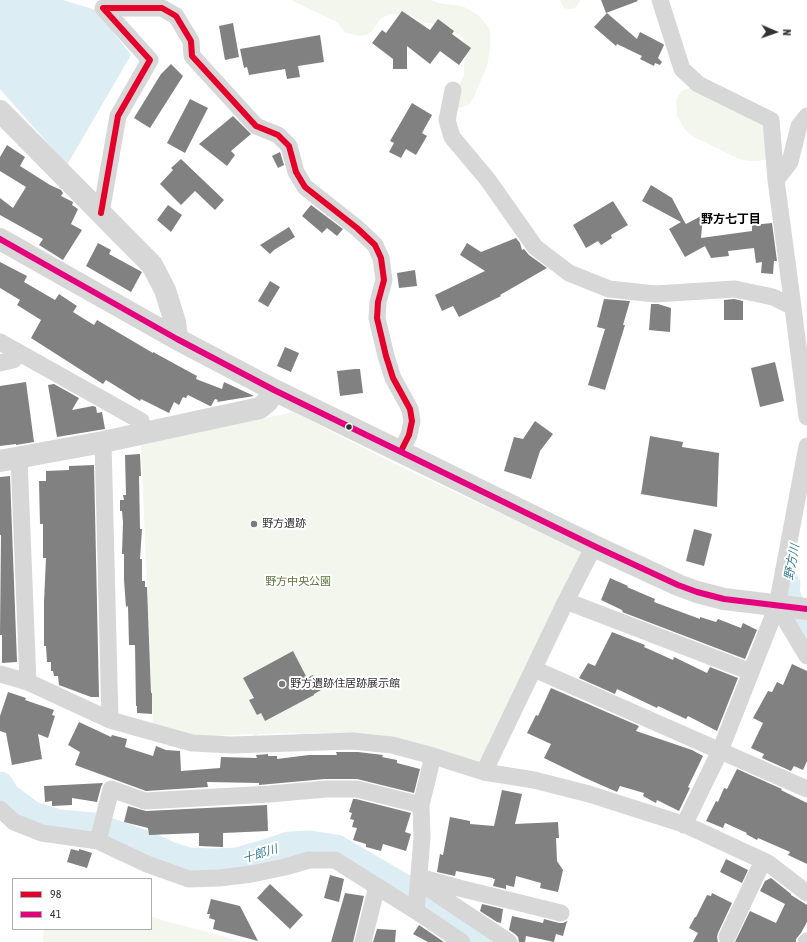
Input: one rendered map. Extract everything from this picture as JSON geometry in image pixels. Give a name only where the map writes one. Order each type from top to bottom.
[{"type":"street","points":[[660,0],[682,69],[698,84],[771,120],[776,180],[807,417]]},
{"type":"street","points":[[101,214],[118,116],[150,60],[103,8],[162,8],[176,16],[191,42],[192,56],[256,126],[278,135],[289,146],[296,172],[305,187],[357,228],[375,245],[381,258],[384,280],[378,302],[377,318],[393,378],[410,409],[412,420],[409,435],[401,451]]},
{"type":"street","points":[[453,90],[446,120],[452,137],[488,180],[535,247],[569,273],[609,289],[655,294],[735,289],[772,297],[793,307]]},
{"type":"street","points":[[776,180],[790,162],[799,126],[807,116]]},
{"type":"street","points":[[3,121],[101,214],[152,265],[165,290],[175,322],[177,339]]},
{"type":"street","points":[[0,240],[177,339],[274,390],[594,546],[678,585],[724,599],[807,609]]},
{"type":"street","points":[[0,342],[141,421],[144,432]]},
{"type":"street","points":[[0,363],[13,360],[20,353]]},
{"type":"street","points":[[28,682],[10,460],[103,442],[260,408],[268,401],[274,390]]},
{"type":"street","points":[[103,442],[110,720]]},
{"type":"street","points":[[684,824],[720,751],[777,606],[807,446]]},
{"type":"street","points":[[484,772],[594,546]]},
{"type":"street","points":[[566,601],[751,672]]},
{"type":"street","points":[[777,606],[807,656]]},
{"type":"street","points":[[534,669],[807,789]]},
{"type":"street","points":[[0,674],[28,682],[110,720],[192,743],[232,745],[352,740],[392,745],[484,772],[534,780],[589,794],[684,824],[768,863],[807,893]]},
{"type":"street","points":[[416,911],[422,838],[421,805],[433,756]]},
{"type":"street","points":[[98,841],[111,789],[145,801],[270,794],[326,789],[357,789],[421,805]]},
{"type":"street","points":[[0,810],[14,822],[42,833],[98,841],[147,864],[189,879],[219,878],[252,874],[309,860],[335,860],[416,911],[446,937],[462,942]]},
{"type":"street","points":[[727,937],[763,861]]},
{"type":"street","points":[[419,879],[509,942]]},
{"type":"street","points":[[419,879],[561,913]]},
{"type":"street","points":[[363,942],[377,886]]},
{"type":"street","points":[[446,937],[460,908]]},
{"type":"green space","points":[[291,0],[431,0],[442,4],[461,6],[472,11],[486,24],[488,28],[490,33],[490,50],[487,66],[472,100],[468,105],[456,108],[459,85],[464,75],[465,45],[464,40],[460,36],[441,24],[422,22],[412,16],[407,15],[391,14],[380,19],[372,31],[367,35],[360,36],[346,33],[337,22]]},
{"type":"green space","points":[[560,0],[580,0],[576,7],[569,9],[564,8]]},
{"type":"green space","points":[[689,88],[694,88],[765,123],[770,158],[755,161],[739,159],[694,137],[685,130],[677,115],[676,101],[682,91]]},
{"type":"green space","name":"野方中央公園","points":[[293,412],[393,463],[583,551],[504,715],[501,716],[492,737],[488,742],[489,744],[479,761],[401,739],[351,733],[259,734],[255,736],[252,734],[195,737],[153,725],[141,445]]},
{"type":"green space","points":[[152,917],[244,942],[43,942],[44,930],[152,930]]},
{"type":"shaded area","points":[[0,0],[63,0],[96,10],[131,55],[67,165],[0,89]]},
{"type":"building","points":[[601,0],[637,0],[638,1],[606,13]]},
{"type":"building","points":[[402,11],[430,30],[438,19],[454,31],[452,34],[471,48],[459,65],[440,51],[430,64],[407,46],[407,69],[393,69],[393,59],[372,43],[382,30],[386,33]]},
{"type":"building","points":[[607,13],[637,39],[640,32],[663,44],[664,45],[658,58],[662,62],[660,65],[655,63],[654,66],[640,59],[642,56],[617,44],[616,46],[594,27]]},
{"type":"building","points":[[233,23],[239,57],[225,60],[219,26]]},
{"type":"building","points":[[320,35],[324,62],[298,66],[300,77],[287,79],[285,69],[249,75],[247,67],[244,68],[240,49]]},
{"type":"building","points":[[171,64],[183,76],[150,128],[134,118],[161,74]]},
{"type":"building","points":[[190,99],[208,108],[185,153],[167,143]]},
{"type":"building","points":[[412,103],[432,115],[422,133],[427,136],[416,155],[406,149],[401,158],[389,152],[394,143],[390,141]]},
{"type":"building","points":[[233,116],[251,134],[231,151],[235,155],[227,166],[199,144]]},
{"type":"building","points":[[7,145],[25,157],[20,166],[50,185],[61,190],[63,193],[61,196],[73,202],[72,205],[78,209],[71,224],[82,230],[63,260],[39,245],[43,239],[0,215],[0,198],[13,208],[26,187],[0,171],[0,157]]},
{"type":"building","points":[[280,152],[284,165],[278,168],[272,156]]},
{"type":"building","points":[[181,159],[224,200],[215,210],[195,191],[181,205],[160,184],[173,170],[171,168]]},
{"type":"building","points":[[651,185],[672,198],[686,224],[703,215],[701,238],[752,231],[752,225],[772,223],[777,261],[774,261],[773,274],[761,273],[762,262],[756,263],[754,248],[728,251],[729,256],[711,258],[705,246],[685,257],[669,229],[681,222],[642,201]]},
{"type":"building","points":[[613,201],[628,225],[611,235],[612,238],[601,245],[598,241],[586,248],[573,225]]},
{"type":"building","points":[[168,205],[182,215],[171,232],[157,220]]},
{"type":"building","points":[[311,205],[343,229],[337,236],[327,228],[322,233],[302,216]]},
{"type":"building","points":[[289,227],[295,237],[270,254],[260,245]]},
{"type":"building","points":[[516,238],[520,243],[522,250],[524,249],[529,255],[547,268],[500,295],[501,296],[459,317],[453,306],[442,311],[435,295],[485,271],[460,255],[467,243],[481,252]]},
{"type":"building","points":[[98,243],[111,250],[109,254],[142,272],[131,292],[86,266]]},
{"type":"building","points":[[0,262],[27,276],[24,282],[55,300],[59,294],[77,306],[73,312],[94,325],[97,320],[153,353],[197,376],[196,379],[222,389],[224,382],[254,396],[217,402],[218,400],[215,399],[210,406],[188,395],[186,398],[183,397],[179,405],[174,402],[169,413],[141,399],[140,401],[106,380],[103,384],[31,338],[41,320],[17,305],[20,300],[0,288]]},
{"type":"building","points":[[415,270],[417,286],[399,288],[397,273]]},
{"type":"building","points":[[270,281],[280,287],[268,307],[258,301]]},
{"type":"building","points":[[604,299],[630,301],[623,325],[625,325],[605,390],[588,385],[605,329],[597,327]]},
{"type":"building","points":[[734,299],[743,301],[743,320],[724,320],[724,300]]},
{"type":"building","points":[[651,304],[658,304],[671,308],[670,332],[649,330]]},
{"type":"building","points":[[285,347],[299,353],[291,372],[277,366]]},
{"type":"building","points":[[775,362],[784,401],[760,407],[751,368]]},
{"type":"building","points":[[360,369],[363,393],[340,396],[337,371]]},
{"type":"building","points":[[26,382],[34,442],[0,446],[0,386]]},
{"type":"building","points":[[54,384],[79,398],[72,410],[93,406],[96,407],[97,413],[102,412],[105,429],[57,437],[48,385]]},
{"type":"building","points":[[535,421],[553,434],[540,451],[531,479],[504,471],[514,437],[523,439]]},
{"type":"building","points":[[650,436],[683,442],[682,447],[719,453],[717,507],[641,494]]},
{"type":"building","points":[[140,454],[140,529],[142,529],[140,559],[142,559],[142,581],[145,581],[145,587],[147,587],[152,714],[137,713],[135,645],[129,645],[128,606],[126,607],[124,580],[124,554],[122,554],[123,522],[122,511],[120,511],[120,500],[124,500],[123,495],[126,495],[125,455]]},
{"type":"building","points":[[94,465],[99,697],[91,697],[59,685],[58,676],[54,676],[53,671],[51,671],[51,662],[47,662],[46,646],[44,646],[46,558],[43,558],[43,524],[40,524],[39,481],[46,481],[46,471],[69,470],[69,466]]},
{"type":"building","points":[[10,476],[17,662],[2,663],[2,635],[0,635],[0,477]]},
{"type":"building","points":[[694,529],[712,534],[704,566],[686,561]]},
{"type":"building","points":[[610,578],[655,599],[654,602],[700,619],[700,617],[716,622],[718,619],[741,628],[743,623],[757,630],[745,659],[622,612],[622,610],[601,600]]},
{"type":"building","points":[[612,632],[645,645],[644,647],[673,660],[674,657],[707,673],[710,667],[738,678],[717,731],[688,716],[686,719],[658,706],[657,708],[617,689],[615,694],[579,678],[588,663],[595,666]]},
{"type":"building","name":"野方遺跡住居跡展示館","points":[[293,651],[307,678],[313,675],[321,690],[265,721],[261,713],[257,715],[249,700],[254,698],[243,678]]},
{"type":"building","points":[[792,664],[807,671],[807,761],[803,770],[794,766],[791,771],[762,758],[764,754],[751,748],[763,723],[753,718],[768,691],[772,692],[777,682],[783,685]]},
{"type":"building","points":[[551,688],[639,726],[636,731],[692,750],[703,756],[688,787],[690,788],[679,811],[657,800],[656,803],[643,796],[644,793],[620,786],[617,792],[544,758],[551,744],[527,733],[536,715],[538,716]]},
{"type":"building","points":[[8,692],[26,698],[25,700],[54,710],[52,715],[55,716],[48,738],[38,734],[42,759],[12,765],[6,733],[0,731],[0,716]]},
{"type":"building","points":[[79,722],[111,737],[112,735],[127,739],[125,747],[153,756],[156,746],[166,750],[180,751],[181,771],[220,768],[221,757],[257,758],[256,755],[268,754],[268,756],[277,756],[277,759],[309,755],[337,755],[336,752],[358,752],[383,755],[382,757],[397,760],[397,763],[420,769],[414,793],[357,779],[325,779],[259,785],[259,783],[207,782],[208,787],[146,791],[75,765],[80,752],[68,745]]},
{"type":"building","points":[[737,769],[782,789],[781,790],[807,803],[807,864],[788,855],[790,852],[758,838],[757,840],[746,834],[747,833],[725,823],[723,828],[706,821],[716,801],[718,802],[724,788],[727,789]]},
{"type":"building","points":[[103,783],[97,802],[72,798],[72,805],[52,806],[52,801],[45,802],[44,786]]},
{"type":"building","points":[[502,790],[522,794],[515,824],[558,822],[559,838],[556,838],[557,861],[563,870],[558,892],[540,888],[541,883],[516,876],[514,887],[506,885],[506,889],[493,886],[495,879],[493,878],[456,871],[455,876],[437,872],[440,854],[443,855],[450,817],[470,821],[470,824],[494,826]]},
{"type":"building","points":[[353,799],[411,813],[405,832],[411,834],[406,851],[383,844],[381,851],[366,847],[366,844],[353,840],[357,828],[352,827],[354,820],[350,819],[352,813],[349,812]]},
{"type":"building","points":[[267,805],[268,831],[223,833],[223,847],[199,846],[199,833],[149,835],[148,828],[124,822],[128,806],[146,811]]},
{"type":"building","points":[[71,849],[79,851],[79,849],[92,853],[87,868],[67,862]]},
{"type":"building","points":[[726,859],[748,870],[742,883],[720,872]]},
{"type":"building","points":[[330,875],[344,879],[339,902],[324,898]]},
{"type":"building","points":[[771,878],[791,895],[807,905],[807,922],[796,939],[796,942],[735,942],[750,911],[776,923],[785,904],[760,891],[765,881]]},
{"type":"building","points":[[270,884],[303,915],[290,929],[257,898]]},
{"type":"building","points":[[345,893],[364,896],[353,942],[331,942]]},
{"type":"building","points":[[712,893],[732,903],[718,933],[718,942],[693,942],[698,933],[689,928],[707,895],[711,896]]},
{"type":"building","points":[[211,899],[240,906],[258,941],[213,929],[215,920],[209,918],[210,914],[207,914]]},
{"type":"building","points":[[482,904],[503,909],[501,923],[480,911]]},
{"type":"building","points":[[512,916],[543,923],[544,919],[559,923],[567,921],[563,936],[556,934],[554,942],[526,936],[525,942],[519,942],[518,937],[509,930]]},
{"type":"building","points":[[419,925],[444,942],[428,942],[413,934]]},
{"type":"building","points":[[377,929],[396,930],[395,942],[373,942]]},
{"type":"waterway","name":"野方川","points":[[787,584],[786,593],[807,637]]},
{"type":"waterway","name":"十郎川","points":[[0,785],[7,796],[31,814],[59,823],[94,826],[189,861],[237,861],[289,845],[310,844],[336,848],[432,904],[487,942]]},
{"type":"transit line","name":"98","points":[[101,213],[118,116],[150,60],[103,8],[162,8],[176,16],[191,41],[192,56],[256,126],[278,135],[289,146],[296,172],[305,187],[357,228],[375,245],[381,258],[384,280],[378,302],[377,318],[393,378],[410,409],[412,421],[409,435],[401,451]]},
{"type":"transit line","name":"41","points":[[0,239],[177,339],[274,390],[594,546],[678,585],[724,599],[807,609]]},
{"type":"place","name":"野方遺跡","points":[[254,524]]},
{"type":"place","name":"野方遺跡住居跡展示館","points":[[282,684]]},
{"type":"district","name":"野方七丁目","points":[[731,219]]}]
